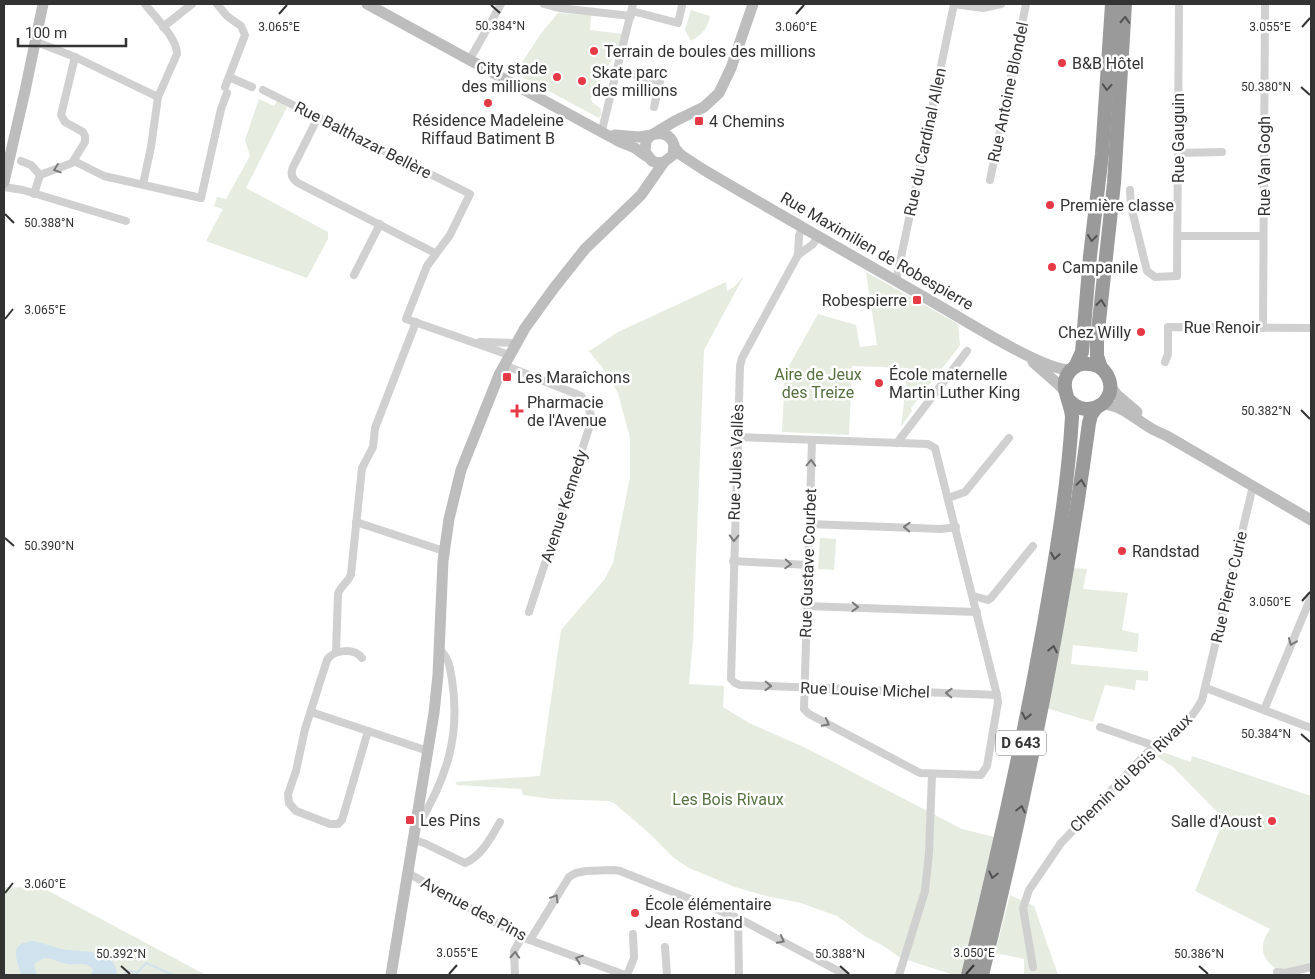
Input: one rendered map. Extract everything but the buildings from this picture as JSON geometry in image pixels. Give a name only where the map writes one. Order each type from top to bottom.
[{"type":"highway","points":[[1112,4],[1102,154],[1089,265],[1082,352],[1065,380],[1067,396],[1074,406],[1089,410],[1099,406],[1108,396],[1110,386],[1108,376],[1101,368],[1097,356],[1097,345],[1114,183],[1125,4]]},
{"type":"highway","points":[[1073,369],[1090,364],[1101,368]]},
{"type":"highway","name":"D 643","points":[[968,975],[1010,798],[1051,583],[1062,514],[1071,428],[1071,413],[1067,396]]},
{"type":"highway","name":"D 643","points":[[982,975],[1031,762],[1074,531],[1089,423],[1091,415],[1099,406]]},
{"type":"street","points":[[4,182],[43,4]]},
{"type":"street","points":[[143,184],[151,147],[158,97],[177,54],[175,43],[145,4]]},
{"type":"street","points":[[163,27],[192,4]]},
{"type":"street","points":[[74,161],[104,176],[201,198],[229,77],[244,42],[245,32],[217,4]]},
{"type":"street","points":[[366,4],[602,130],[620,142],[637,149],[656,163],[665,162]]},
{"type":"street","points":[[470,60],[501,4]]},
{"type":"street","points":[[544,4],[559,8],[632,10],[678,23],[682,6]]},
{"type":"street","points":[[628,207],[638,194],[650,169],[645,145],[647,140],[677,120],[704,107],[721,90],[731,68],[752,4]]},
{"type":"street","points":[[391,975],[436,693],[444,551],[452,502],[462,470],[506,360],[516,343],[543,302],[581,254],[645,190],[672,155],[676,134],[682,125],[712,106],[726,90],[734,76],[758,4]]},
{"type":"street","points":[[954,4],[983,8],[1001,4]]},
{"type":"street","name":"Rue du Cardinal Allen","points":[[896,281],[954,4]]},
{"type":"street","name":"Rue Antoine Blondel","points":[[990,180],[1026,4]]},
{"type":"street","name":"Rue Gauguin","points":[[1130,190],[1131,206],[1147,271],[1155,277],[1177,276],[1179,4]]},
{"type":"street","name":"Rue Van Gogh","points":[[1263,328],[1265,4]]},
{"type":"street","points":[[602,130],[632,10]]},
{"type":"street","points":[[34,41],[75,57],[158,97]]},
{"type":"street","points":[[40,175],[74,161],[84,142],[85,136],[81,131],[65,122],[61,114],[75,57]]},
{"type":"street","points":[[617,70],[660,81],[654,107]]},
{"type":"street","points":[[229,77],[252,87]]},
{"type":"street","name":"Rue Balthazar Bellère","points":[[264,90],[470,194],[450,235],[435,253]]},
{"type":"street","points":[[318,117],[293,167],[293,179],[435,253],[425,270],[406,319],[472,341],[516,343]]},
{"type":"street","points":[[602,130],[623,137],[639,137],[654,134],[666,135],[674,145]]},
{"type":"street","name":"Rue Maximilien de Robespierre","points":[[674,145],[681,155],[726,183],[1011,347],[1056,368],[1073,369]]},
{"type":"street","points":[[1178,152],[1222,152]]},
{"type":"street","points":[[21,161],[31,165],[40,175]]},
{"type":"street","name":"Rue Maximilien de Robespierre","points":[[665,162],[692,168],[726,183]]},
{"type":"street","points":[[34,194],[40,175]]},
{"type":"street","points":[[4,187],[126,221]]},
{"type":"street","points":[[354,275],[380,224]]},
{"type":"street","name":"Rue Jules Vallès","points":[[733,682],[730,674],[739,369],[742,358],[798,255],[799,236],[802,227]]},
{"type":"street","name":"Rue Jules Vallès","points":[[798,255],[812,245],[819,236]]},
{"type":"street","points":[[1178,236],[1263,236]]},
{"type":"street","points":[[336,652],[338,594],[350,577],[362,468],[373,447],[374,431],[416,322]]},
{"type":"street","name":"Rue Renoir","points":[[1165,362],[1168,354],[1168,327],[1311,328]]},
{"type":"street","name":"Avenue Kennedy","points":[[472,341],[506,360],[581,396],[589,407],[592,419],[529,612]]},
{"type":"street","name":"Rue Maximilien de Robespierre","points":[[1011,347],[1042,370],[1067,396]]},
{"type":"street","points":[[897,443],[967,351]]},
{"type":"street","points":[[1110,386],[1117,395],[1167,436]]},
{"type":"street","points":[[1099,406],[1110,404],[1121,409],[1148,427],[1167,436],[1311,520]]},
{"type":"street","points":[[737,437],[928,444],[935,448],[997,695]]},
{"type":"street","points":[[948,498],[963,493],[1009,438]]},
{"type":"street","name":"Rue Gustave Courbet","points":[[812,440],[803,706],[809,714],[920,773],[974,776],[983,773],[987,766],[998,702],[997,695]]},
{"type":"street","name":"Rue Pierre Curie","points":[[1206,688],[1253,486]]},
{"type":"street","points":[[356,522],[444,551]]},
{"type":"street","points":[[809,524],[941,529],[956,527]]},
{"type":"street","points":[[973,596],[988,600],[991,598],[1033,546]]},
{"type":"street","points":[[733,561],[808,565]]},
{"type":"street","points":[[1264,710],[1311,597]]},
{"type":"street","points":[[806,606],[977,612]]},
{"type":"street","points":[[414,836],[446,768],[454,740],[455,699],[448,660],[439,649]]},
{"type":"street","points":[[362,658],[357,654],[336,652],[327,660],[310,712],[288,800],[294,809],[330,824],[338,824],[344,818],[368,731]]},
{"type":"street","name":"Rue Louise Michel","points":[[733,682],[740,685],[997,695]]},
{"type":"street","points":[[1206,688],[1311,728]]},
{"type":"street","name":"Chemin du Bois Rivaux","points":[[1033,967],[1023,908],[1029,890],[1066,838],[1155,746],[1170,737],[1193,713],[1200,704],[1206,688]]},
{"type":"street","points":[[310,712],[428,751]]},
{"type":"street","points":[[1100,727],[1155,746]]},
{"type":"street","points":[[899,975],[925,891],[929,854],[932,774]]},
{"type":"street","points":[[414,836],[424,843],[465,863],[472,860],[489,840],[500,822]]},
{"type":"street","points":[[530,940],[567,879],[576,873],[586,871],[614,870],[738,918],[846,975]]},
{"type":"street","name":"Avenue des Pins","points":[[408,873],[522,937],[626,975]]},
{"type":"street","points":[[738,918],[738,975]]},
{"type":"street","points":[[626,975],[634,958],[633,934]]},
{"type":"street","points":[[515,975],[514,951],[522,937]]},
{"type":"street","points":[[665,947],[667,975]]},
{"type":"street","points":[[1277,972],[1285,973],[1311,967]]},
{"type":"green space","points":[[691,10],[710,16],[704,31],[691,41],[685,30]]},
{"type":"green space","points":[[558,13],[591,15],[590,30],[622,34],[617,50],[591,98],[592,102],[601,109],[599,118],[515,73],[542,32]]},
{"type":"green space","points":[[259,99],[274,106],[277,101],[287,107],[246,188],[328,232],[328,239],[307,278],[206,241],[223,209],[214,206],[217,197],[226,199],[250,156],[245,140]]},
{"type":"green space","name":"Aire de Jeux des Treize","points":[[866,272],[958,324],[960,345],[911,408],[912,411],[901,427],[908,368],[852,366],[849,435],[782,432],[785,373],[818,314],[856,325],[860,347],[877,345]]},
{"type":"green space","name":"Les Bois Rivaux","points":[[744,276],[704,350],[693,640],[689,684],[724,686],[723,707],[749,723],[806,748],[962,829],[994,837],[961,975],[954,975],[901,958],[866,937],[837,916],[801,903],[735,887],[689,868],[674,858],[650,834],[614,803],[609,801],[552,799],[523,795],[521,789],[457,785],[455,782],[540,776],[561,630],[604,580],[613,563],[630,477],[630,438],[618,393],[605,371],[588,350],[591,350],[618,332],[726,282],[727,291],[734,287]]},
{"type":"green space","points":[[820,538],[836,539],[834,570],[818,569]]},
{"type":"green space","points":[[1072,568],[1087,569],[1083,589],[1128,593],[1122,630],[1139,634],[1137,652],[1073,645],[1071,664],[1148,671],[1148,681],[1136,680],[1135,690],[1105,685],[1093,722],[1046,708]]},
{"type":"green space","points":[[1157,750],[1191,762],[1192,756],[1311,796],[1311,964],[1282,972],[1275,968],[1266,959],[1263,948],[1270,929],[1195,891],[1224,819],[1173,767],[1156,756],[1154,753]]},
{"type":"green space","points":[[4,887],[43,888],[204,974],[213,975],[4,975]]},
{"type":"green space","points":[[1010,895],[1034,906],[1058,975],[1024,975],[1024,959],[995,953]]},
{"type":"water","points":[[32,941],[62,949],[96,953],[104,956],[111,960],[117,975],[91,975],[93,970],[88,965],[67,964],[46,958],[34,965],[37,975],[21,975],[16,958],[17,949],[20,945]]},
{"type":"waterway","points":[[123,975],[130,971],[137,973],[146,963],[173,975]]},
{"type":"place","name":"Terrain de boules des millions","points":[[594,51]]},
{"type":"place","name":"B&B Hôtel","points":[[1062,63]]},
{"type":"place","name":"City stade des millions","points":[[557,77]]},
{"type":"place","name":"Skate parc des millions","points":[[582,81]]},
{"type":"place","name":"Résidence Madeleine Riffaud Batiment B","points":[[488,103]]},
{"type":"place","name":"4 Chemins","points":[[699,121]]},
{"type":"place","name":"Première classe","points":[[1050,205]]},
{"type":"place","name":"Campanile","points":[[1052,267]]},
{"type":"place","name":"Robespierre","points":[[917,300]]},
{"type":"place","name":"Chez Willy","points":[[1141,332]]},
{"type":"place","name":"Les Maraîchons","points":[[507,377]]},
{"type":"place","name":"École maternelle Martin Luther King","points":[[879,383]]},
{"type":"place","name":"Pharmacie de l'Avenue","points":[[517,411]]},
{"type":"place","name":"Randstad","points":[[1122,551]]},
{"type":"place","name":"Les Pins","points":[[410,820]]},
{"type":"place","name":"Salle d'Aoust","points":[[1272,821]]},
{"type":"place","name":"École élémentaire Jean Rostand","points":[[635,913]]}]
